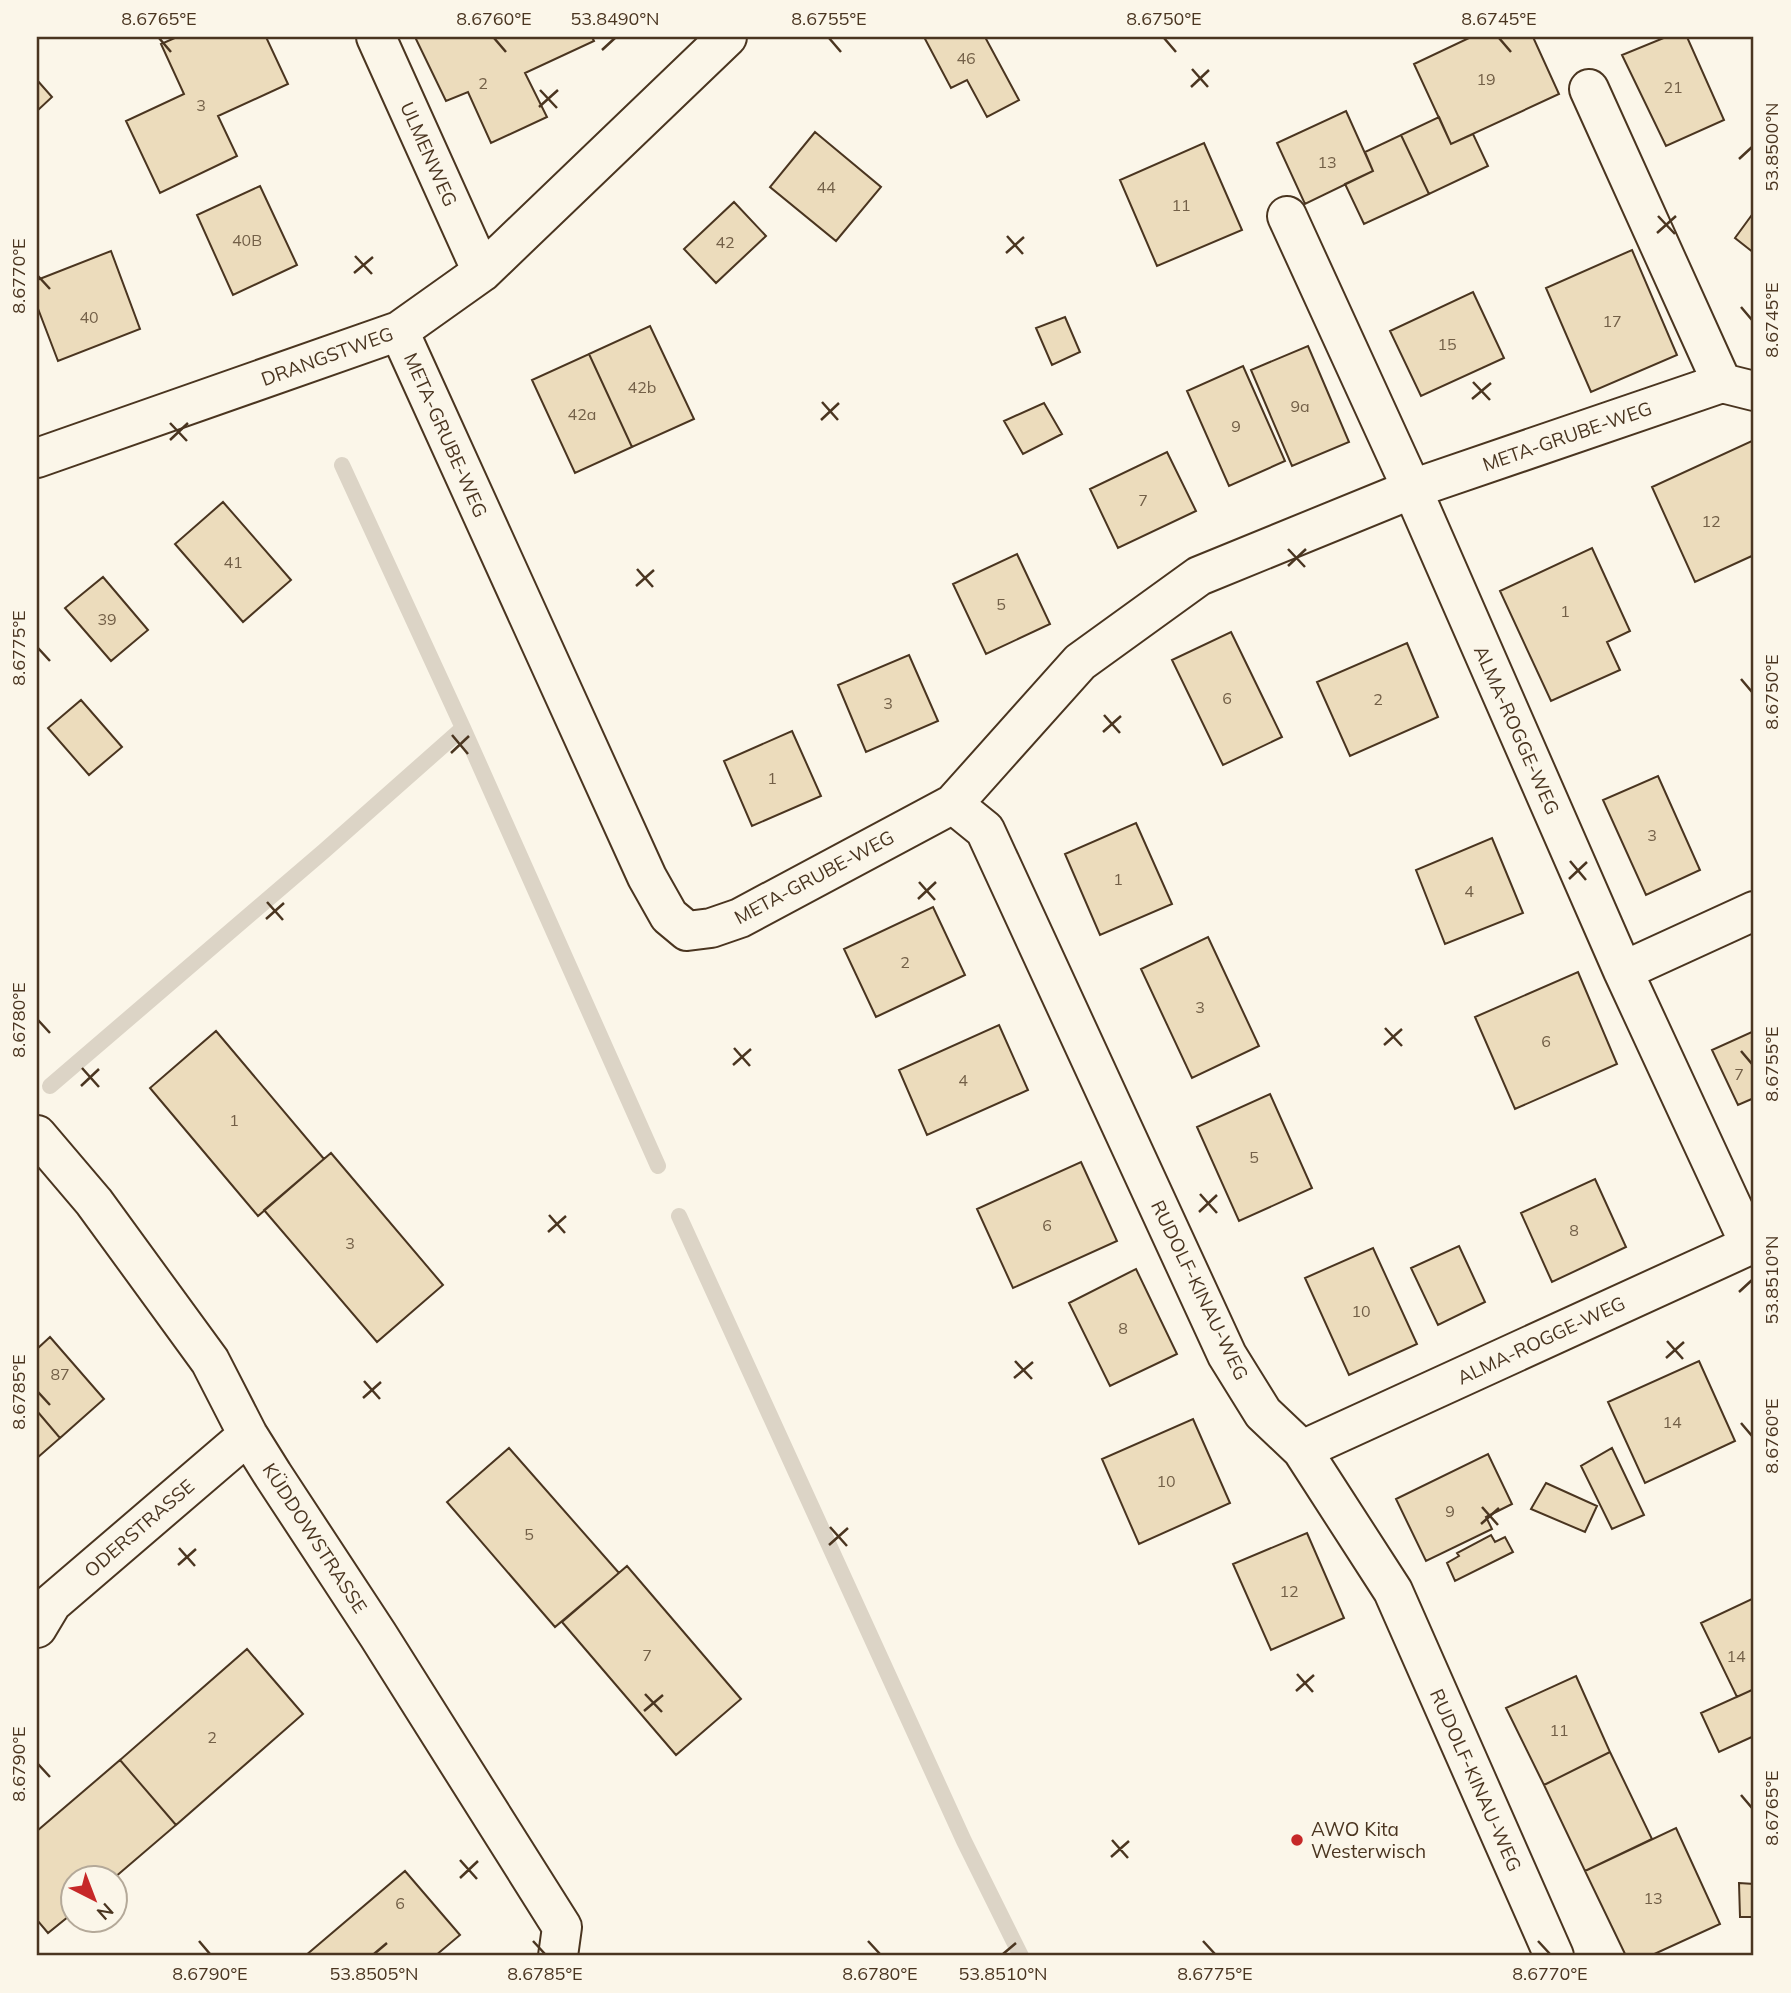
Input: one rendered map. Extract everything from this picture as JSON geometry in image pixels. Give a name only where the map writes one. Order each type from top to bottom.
[{"type":"street","name":"ULMENWEG","points":[[376,37],[482,272]]},
{"type":"street","name":"DRANGSTWEG","points":[[37,458],[399,331],[482,272],[727,37]]},
{"type":"street","name":"META-GRUBE-WEG","points":[[399,331],[647,877],[669,916],[687,931],[711,928],[740,918],[953,804],[1080,662],[1199,576],[1412,489],[1738,387],[1589,89]]},
{"type":"street","points":[[1287,216],[1412,489]]},
{"type":"street","name":"ALMA-ROGGE-WEG","points":[[1302,1450],[1749,1245],[1744,1211],[1623,971],[1412,489]]},
{"type":"street","name":"RUDOLF-KINAU-WEG","points":[[953,804],[985,830],[1227,1355],[1263,1413],[1302,1450],[1393,1591],[1554,1956]]},
{"type":"street","points":[[1623,971],[1754,911]]},
{"type":"street","name":"KÜDDOWSTRASSE","points":[[37,1135],[94,1202],[210,1361],[248,1435],[379,1635],[562,1927],[558,1956]]},
{"type":"street","name":"ODERSTRASSE","points":[[37,1628],[52,1603],[248,1435]]},
{"type":"building","points":[[177,37],[266,37],[288,84],[218,116],[237,156],[160,193],[126,121],[184,94],[161,44]]},
{"type":"building","points":[[415,37],[592,37],[594,41],[525,73],[547,117],[491,143],[468,92],[446,101]]},
{"type":"building","points":[[924,37],[985,37],[1019,100],[987,117],[967,80],[951,88]]},
{"type":"building","points":[[1471,37],[1533,37],[1559,94],[1451,144],[1414,64]]},
{"type":"building","points":[[1666,37],[1687,37],[1724,120],[1666,146],[1622,55]]},
{"type":"building","points":[[37,80],[52,97],[37,111]]},
{"type":"building","points":[[1346,111],[1373,171],[1305,204],[1277,143]]},
{"type":"building","points":[[1439,117],[1451,144],[1473,134],[1488,166],[1429,194],[1401,135]]},
{"type":"building","points":[[815,132],[881,187],[836,241],[770,187]]},
{"type":"building","points":[[1401,135],[1429,194],[1364,224],[1345,184],[1373,171],[1365,152]]},
{"type":"building","points":[[1204,143],[1242,230],[1157,266],[1120,180]]},
{"type":"building","points":[[260,186],[297,265],[233,295],[197,215]]},
{"type":"building","points":[[734,202],[766,236],[716,283],[684,249]]},
{"type":"building","points":[[1754,212],[1754,253],[1735,238]]},
{"type":"building","points":[[1632,250],[1677,355],[1591,392],[1546,288]]},
{"type":"building","points":[[111,251],[140,329],[58,361],[37,306],[37,280]]},
{"type":"building","points":[[1473,292],[1504,358],[1421,396],[1390,331]]},
{"type":"building","points":[[1065,317],[1080,352],[1052,365],[1036,328]]},
{"type":"building","points":[[650,326],[694,419],[632,447],[589,354]]},
{"type":"building","points":[[1308,346],[1349,442],[1292,466],[1251,370]]},
{"type":"building","points":[[589,354],[632,447],[575,473],[532,380]]},
{"type":"building","points":[[1243,366],[1285,461],[1229,486],[1187,391]]},
{"type":"building","points":[[1044,403],[1062,434],[1023,454],[1004,421]]},
{"type":"building","points":[[1754,440],[1754,555],[1695,582],[1652,487]]},
{"type":"building","points":[[1167,452],[1196,511],[1118,548],[1090,489]]},
{"type":"building","points":[[223,502],[291,580],[243,622],[175,544]]},
{"type":"building","points":[[1592,548],[1630,631],[1607,642],[1620,670],[1551,701],[1500,591]]},
{"type":"building","points":[[1017,554],[1050,624],[986,654],[953,584]]},
{"type":"building","points":[[103,577],[148,630],[111,661],[65,608]]},
{"type":"building","points":[[1231,632],[1282,737],[1223,765],[1172,660]]},
{"type":"building","points":[[1407,643],[1438,717],[1350,756],[1317,682]]},
{"type":"building","points":[[909,655],[938,721],[866,752],[838,685]]},
{"type":"building","points":[[81,700],[122,747],[89,775],[48,728]]},
{"type":"building","points":[[792,731],[821,796],[752,826],[724,761]]},
{"type":"building","points":[[1658,776],[1700,870],[1646,895],[1603,800]]},
{"type":"building","points":[[1136,823],[1172,904],[1100,935],[1065,854]]},
{"type":"building","points":[[1492,838],[1523,913],[1445,944],[1416,870]]},
{"type":"building","points":[[933,907],[965,975],[876,1017],[844,949]]},
{"type":"building","points":[[1208,937],[1259,1046],[1192,1078],[1141,969]]},
{"type":"building","points":[[1578,972],[1617,1064],[1515,1109],[1475,1017]]},
{"type":"building","points":[[999,1025],[1028,1090],[927,1135],[899,1070]]},
{"type":"building","points":[[216,1031],[324,1159],[258,1216],[150,1088]]},
{"type":"building","points":[[1754,1031],[1754,1098],[1738,1105],[1712,1050]]},
{"type":"building","points":[[1270,1094],[1312,1188],[1239,1221],[1197,1127]]},
{"type":"building","points":[[331,1153],[443,1285],[377,1342],[264,1210]]},
{"type":"building","points":[[1081,1162],[1117,1241],[1013,1288],[977,1209]]},
{"type":"building","points":[[1595,1179],[1626,1247],[1552,1282],[1521,1213]]},
{"type":"building","points":[[1459,1246],[1485,1302],[1438,1325],[1411,1268]]},
{"type":"building","points":[[1373,1248],[1417,1344],[1349,1375],[1305,1278]]},
{"type":"building","points":[[1136,1269],[1177,1354],[1110,1386],[1069,1303]]},
{"type":"building","points":[[50,1337],[104,1399],[60,1438],[37,1411],[37,1349]]},
{"type":"building","points":[[1699,1361],[1735,1441],[1645,1483],[1608,1402]]},
{"type":"building","points":[[37,1411],[60,1438],[37,1458]]},
{"type":"building","points":[[1193,1419],[1230,1503],[1139,1544],[1102,1459]]},
{"type":"building","points":[[509,1448],[619,1573],[555,1627],[447,1502]]},
{"type":"building","points":[[1612,1448],[1644,1515],[1612,1529],[1581,1466]]},
{"type":"building","points":[[1488,1454],[1512,1504],[1486,1517],[1492,1529],[1426,1561],[1396,1499]]},
{"type":"building","points":[[1546,1483],[1597,1506],[1585,1532],[1531,1509]]},
{"type":"building","points":[[1307,1533],[1344,1618],[1271,1650],[1233,1564]]},
{"type":"building","points":[[1491,1535],[1495,1542],[1505,1537],[1513,1552],[1455,1581],[1447,1563],[1459,1556],[1457,1553]]},
{"type":"building","points":[[627,1566],[741,1699],[676,1755],[562,1622]]},
{"type":"building","points":[[1754,1598],[1754,1689],[1737,1697],[1701,1623]]},
{"type":"building","points":[[247,1649],[303,1714],[176,1825],[120,1760]]},
{"type":"building","points":[[1576,1676],[1610,1752],[1544,1785],[1506,1708]]},
{"type":"building","points":[[1754,1689],[1754,1736],[1719,1752],[1701,1713]]},
{"type":"building","points":[[1610,1752],[1652,1839],[1585,1871],[1544,1785]]},
{"type":"building","points":[[120,1760],[176,1825],[130,1864],[60,1864],[60,1923],[48,1933],[37,1920],[37,1831]]},
{"type":"building","points":[[1676,1828],[1720,1924],[1650,1956],[1626,1956],[1585,1871]]},
{"type":"building","points":[[405,1871],[460,1935],[435,1956],[305,1956]]},
{"type":"building","points":[[1739,1883],[1754,1884],[1754,1917],[1740,1917]]},
{"type":"waterway","points":[[342,465],[463,728],[658,1166]]},
{"type":"waterway","points":[[50,1086],[463,728]]},
{"type":"waterway","points":[[679,1216],[964,1841],[1021,1956]]},
{"type":"place","name":"AWO Kita Westerwisch","points":[[1297,1840]]}]
